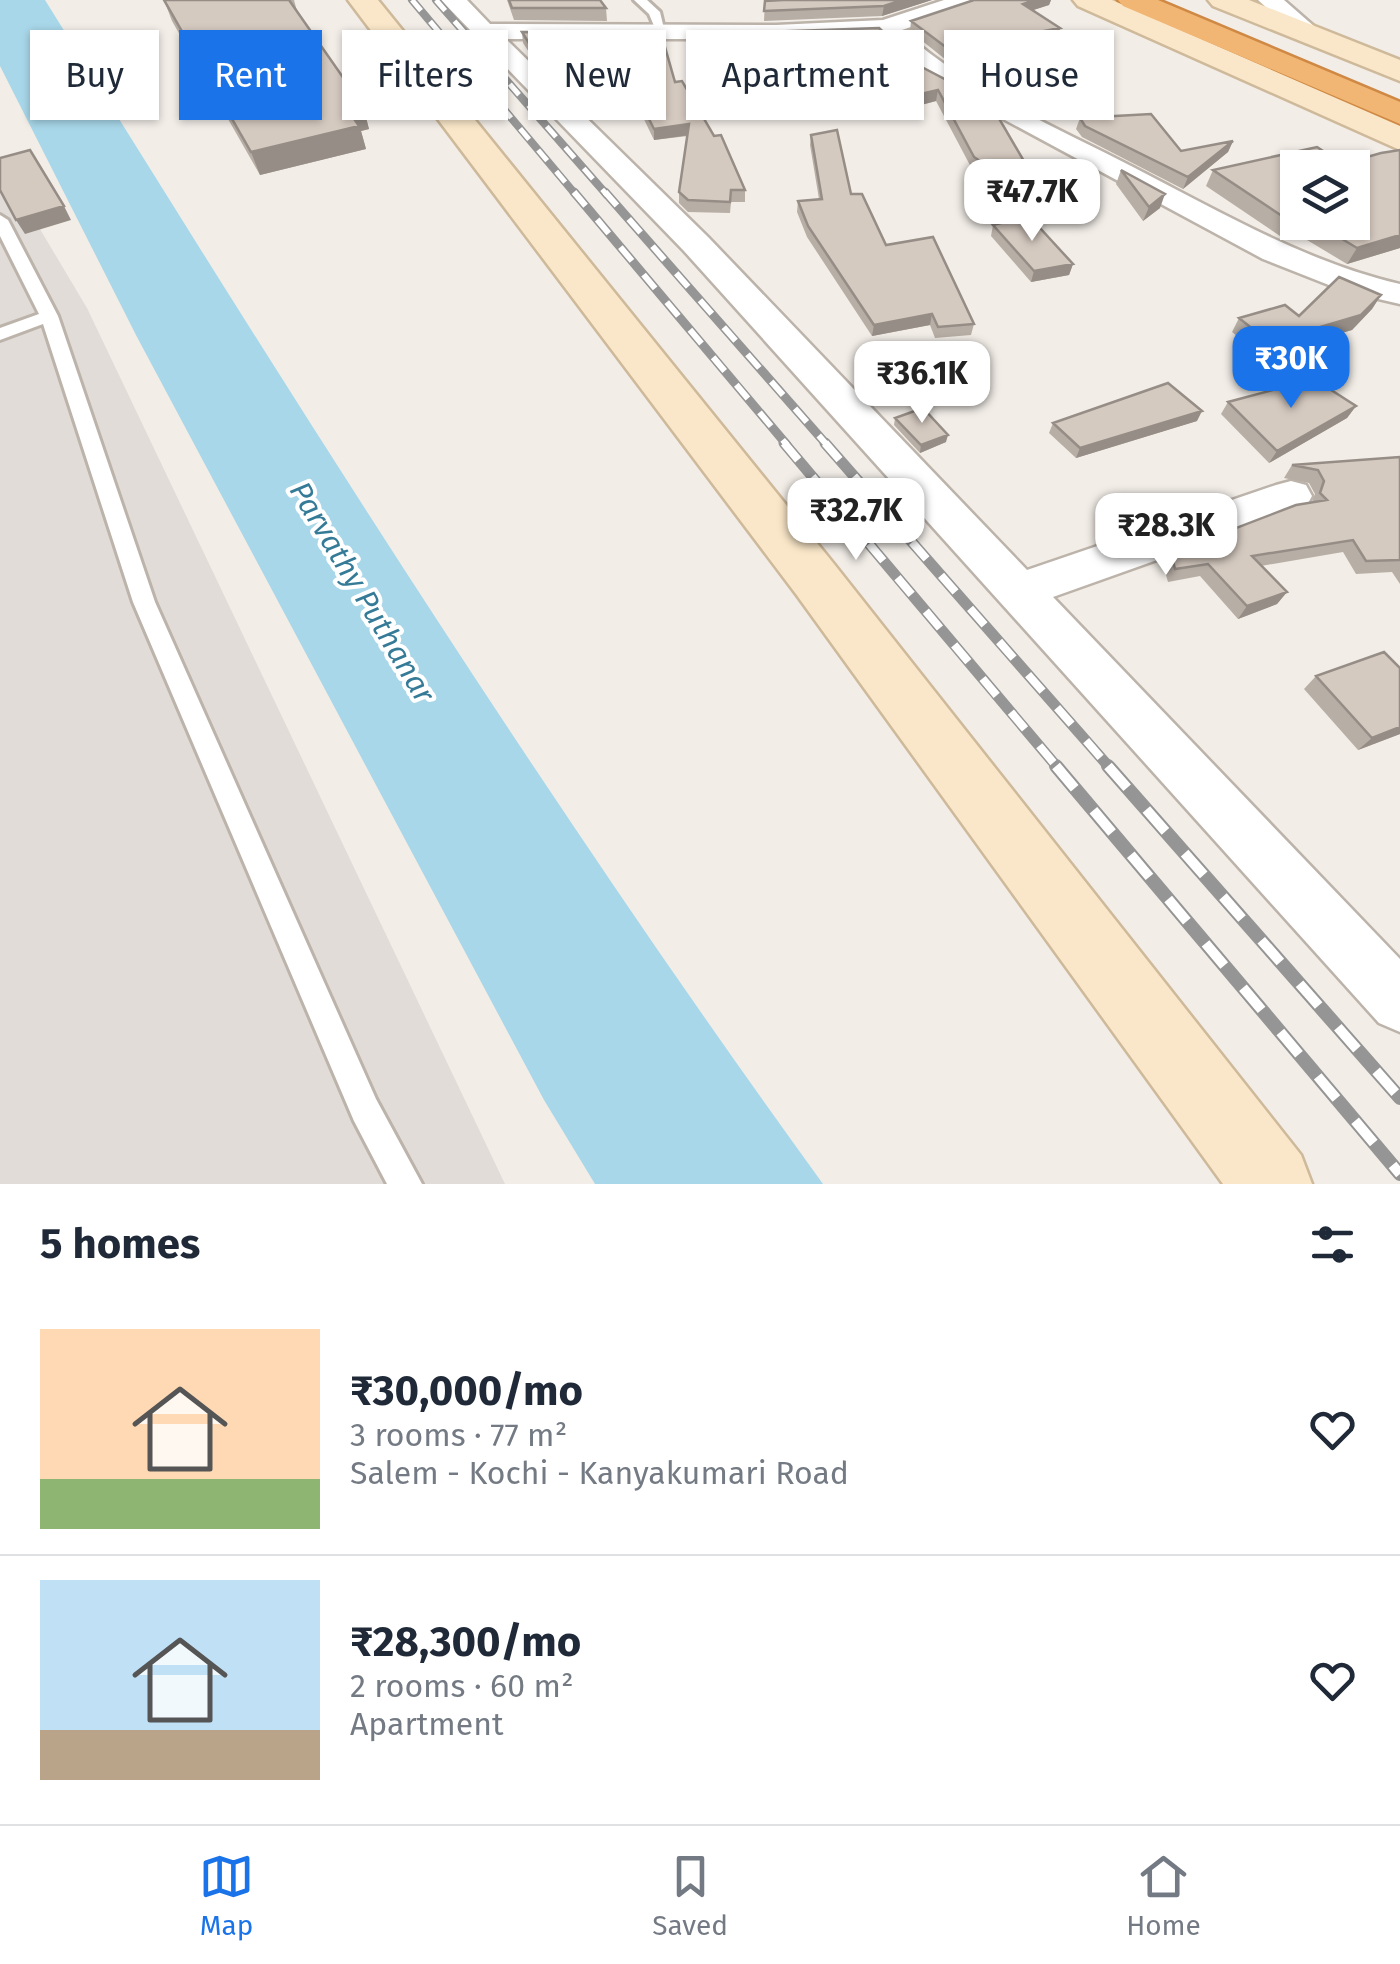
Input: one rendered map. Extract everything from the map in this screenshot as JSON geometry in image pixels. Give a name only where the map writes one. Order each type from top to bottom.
[{"type":"highway","points":[[1132,0],[1400,114]]},
{"type":"highway","points":[[1176,0],[1400,94]]},
{"type":"main road","points":[[363,0],[815,580],[1272,1184]]},
{"type":"main road","points":[[1088,0],[1400,139]]},
{"type":"main road","points":[[1224,0],[1394,64]]},
{"type":"street","points":[[452,0],[480,30]]},
{"type":"street","points":[[666,30],[776,32],[885,27],[968,0]]},
{"type":"street","points":[[1270,0],[1310,35]]},
{"type":"street","points":[[885,27],[927,67],[1047,134],[1275,252],[1356,284],[1400,294]]},
{"type":"street","points":[[508,58],[696,244],[1400,1002]]},
{"type":"street","points":[[1018,591],[1291,496]]},
{"type":"lane","points":[[640,0],[654,12],[662,30]]},
{"type":"lane","points":[[0,220],[49,316],[144,602],[365,1110],[405,1184]]},
{"type":"lane","points":[[0,334],[49,316]]},
{"type":"shaded area","points":[[0,162],[87,308],[505,1184],[0,1184]]},
{"type":"water","name":"Parvathy Puthanar","points":[[0,0],[45,0],[64,30],[30,30],[30,120],[120,120],[521,747],[823,1184],[595,1184],[544,1100],[137,337],[0,66]]},
{"type":"building","points":[[164,0],[289,0],[310,30],[181,30]]},
{"type":"building","points":[[509,0],[600,0],[606,8],[512,8]]},
{"type":"building","points":[[902,0],[884,6],[764,11],[765,1]]},
{"type":"building","points":[[974,0],[1035,0],[1023,4],[1060,28],[944,30],[944,46],[911,21]]},
{"type":"building","points":[[322,47],[342,76],[342,120],[355,120],[359,126],[251,152],[233,120],[322,120]]},
{"type":"building","points":[[666,50],[675,82],[682,81],[686,88],[686,120],[705,120],[714,136],[721,135],[745,190],[731,190],[730,202],[688,200],[679,192],[689,124],[654,129],[650,120],[666,120]]},
{"type":"building","points":[[924,68],[944,79],[944,101],[938,90],[924,93]]},
{"type":"building","points":[[1151,114],[1181,151],[1233,141],[1188,177],[1085,126],[1081,120],[1114,120],[1114,116]]},
{"type":"building","points":[[954,120],[1000,120],[1053,211],[974,157]]},
{"type":"building","points":[[837,130],[851,194],[862,194],[886,245],[933,237],[974,324],[938,327],[932,314],[874,325],[808,226],[798,201],[822,199],[811,135]]},
{"type":"building","points":[[30,150],[64,206],[16,220],[0,190],[0,158]]},
{"type":"building","points":[[1400,150],[1400,235],[1357,248],[1344,240],[1370,240],[1370,156]]},
{"type":"building","points":[[1280,155],[1280,215],[1213,170]]},
{"type":"building","points":[[1121,170],[1165,194],[1149,207]]},
{"type":"building","points":[[1029,216],[1073,264],[1034,271],[993,225]]},
{"type":"building","points":[[1339,277],[1381,295],[1361,315],[1269,342],[1239,318],[1285,305],[1299,316]]},
{"type":"building","points":[[1314,379],[1356,406],[1277,451],[1228,402]]},
{"type":"building","points":[[1168,383],[1202,411],[1080,448],[1053,423]]},
{"type":"building","points":[[923,408],[948,435],[921,445],[895,418]]},
{"type":"building","points":[[1400,457],[1400,560],[1366,561],[1353,540],[1252,556],[1287,592],[1247,606],[1208,564],[1175,569],[1171,553],[1296,505],[1327,500],[1320,493],[1324,481],[1318,470],[1292,465]]},
{"type":"building","points":[[1384,652],[1400,668],[1400,727],[1372,738],[1316,676]]},
{"type":"railway","points":[[412,0],[576,195]]},
{"type":"railway","points":[[436,0],[607,195]]},
{"type":"railway","points":[[574,192],[787,445]]},
{"type":"railway","points":[[605,192],[827,445]]},
{"type":"railway","points":[[784,443],[1058,768]]},
{"type":"railway","points":[[825,443],[1110,768]]},
{"type":"railway","points":[[1056,766],[1400,1174]]},
{"type":"railway","points":[[1108,766],[1400,1098]]}]
